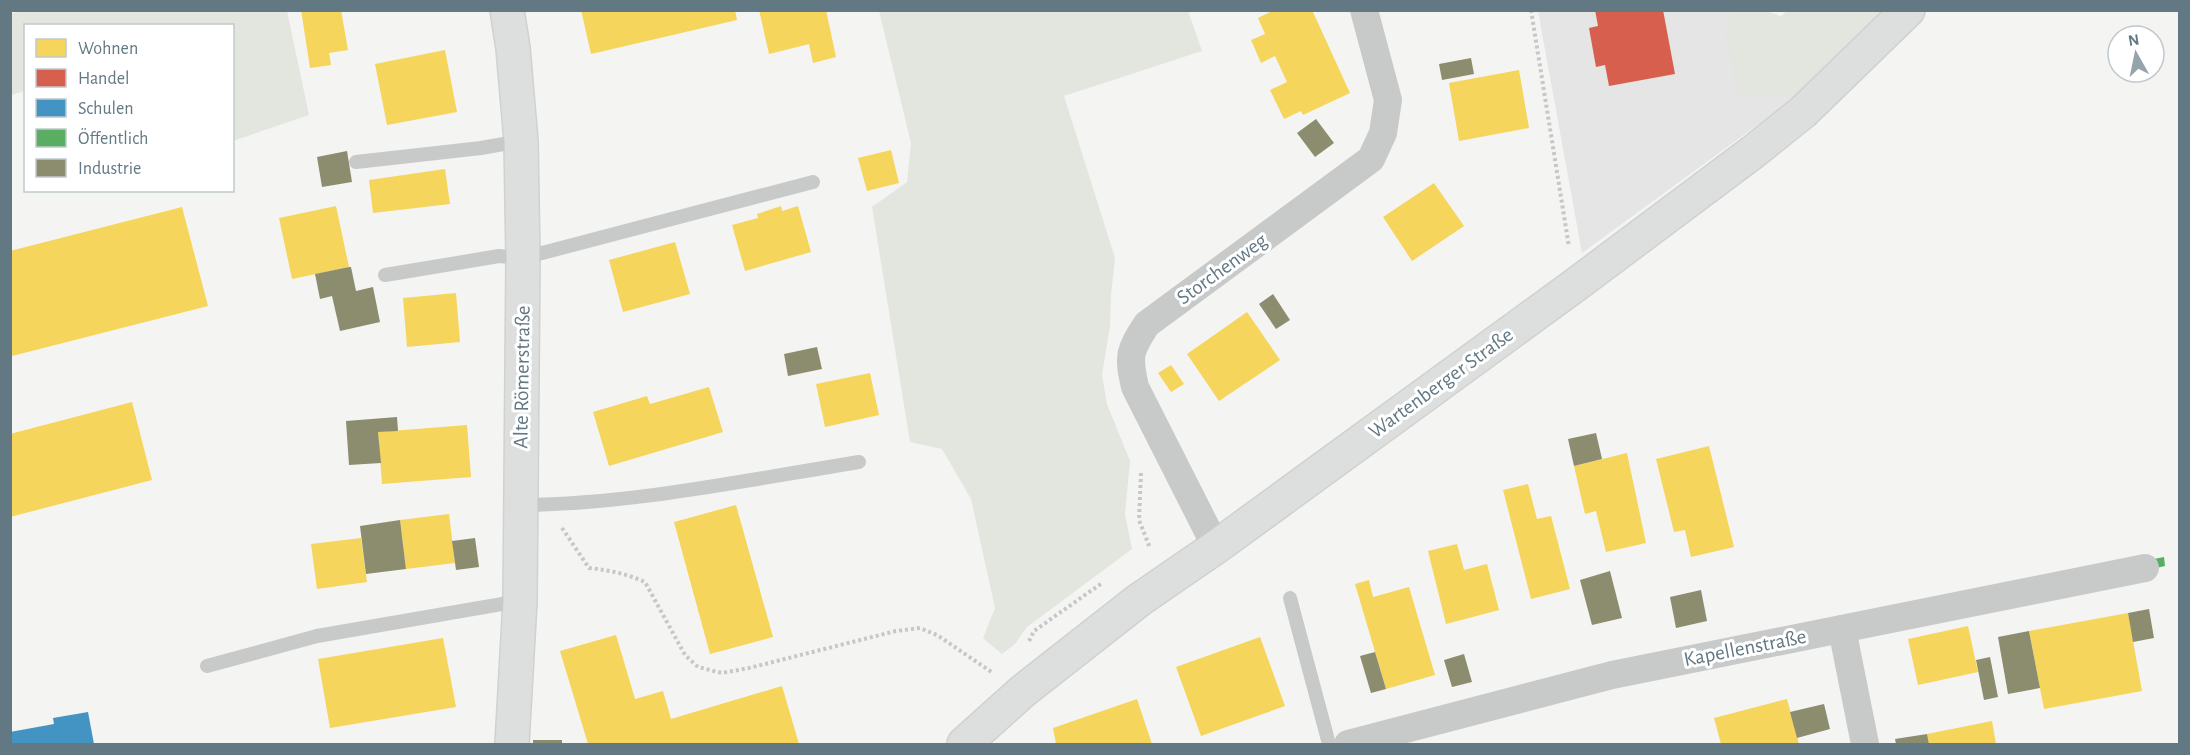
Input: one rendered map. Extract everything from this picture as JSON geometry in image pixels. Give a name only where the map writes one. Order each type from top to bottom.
[{"type":"main road","name":"Alte Römerstraße","points":[[507,10],[513,48],[521,141],[534,505],[520,601],[512,744]]},
{"type":"main road","name":"Wartenberger Straße","points":[[964,744],[1023,691],[1139,600],[1216,547],[1574,286],[1803,112],[1908,10]]},
{"type":"street","name":"Storchenweg","points":[[1216,547],[1135,387],[1130,363],[1134,344],[1147,324],[1371,159],[1383,133],[1388,100],[1364,10]]},
{"type":"street","name":"Kapellenstraße","points":[[1348,744],[1393,738],[1612,675],[2145,568]]},
{"type":"street","points":[[1842,629],[1865,744]]},
{"type":"lane","points":[[357,162],[481,148],[521,141]]},
{"type":"lane","points":[[386,275],[499,256],[524,258],[813,182]]},
{"type":"lane","points":[[534,505],[652,496],[859,462]]},
{"type":"lane","points":[[1290,598],[1329,744]]},
{"type":"lane","points":[[207,666],[328,634],[520,601]]},
{"type":"path","points":[[1532,10],[1561,187],[1574,286]]},
{"type":"path","points":[[534,505],[589,568],[611,570],[645,582],[685,655],[698,667],[722,673],[896,631],[920,628],[937,634],[1004,681],[1023,691]]},
{"type":"shaded area","points":[[24,10],[287,11],[309,115],[234,141],[234,24],[24,24],[24,91],[11,95],[11,14]]},
{"type":"shaded area","points":[[879,11],[1188,11],[1202,51],[1064,96],[1115,258],[1110,326],[1102,375],[1107,404],[1130,461],[1125,514],[1132,549],[1027,627],[1015,644],[1002,654],[983,638],[995,608],[971,499],[942,449],[910,442],[872,207],[907,182],[911,143]]},
{"type":"shaded area","points":[[1538,11],[1730,11],[1725,29],[1800,94],[1582,253]]},
{"type":"shaded area","points":[[1730,11],[1766,11],[1781,16],[1787,11],[1886,11],[1800,94],[1737,94],[1725,29]]},
{"type":"building: Wohnen","points":[[301,10],[341,10],[348,50],[329,53],[331,65],[310,68]]},
{"type":"building: Wohnen","points":[[581,10],[735,10],[737,20],[591,54]]},
{"type":"building: Wohnen","points":[[759,10],[826,10],[836,57],[813,63],[809,44],[769,54]]},
{"type":"building: Wohnen","points":[[1274,10],[1312,10],[1350,93],[1303,115],[1301,111],[1284,119],[1270,90],[1287,82],[1275,56],[1261,63],[1251,40],[1265,34],[1258,18]]},
{"type":"building: Wohnen","points":[[445,50],[457,112],[387,125],[375,64]]},
{"type":"building: Wohnen","points":[[1519,70],[1529,128],[1459,141],[1449,83]]},
{"type":"building: Wohnen","points":[[891,150],[899,183],[867,191],[858,158]]},
{"type":"building: Wohnen","points":[[445,169],[450,204],[373,213],[369,180]]},
{"type":"building: Wohnen","points":[[1434,183],[1464,226],[1412,261],[1383,217]]},
{"type":"building: Wohnen","points":[[336,206],[349,267],[292,279],[279,218]]},
{"type":"building: Wohnen","points":[[781,206],[782,211],[798,206],[811,252],[745,271],[732,225],[758,218],[757,214]]},
{"type":"building: Wohnen","points":[[182,207],[208,306],[12,356],[10,349],[10,251]]},
{"type":"building: Wohnen","points":[[675,242],[690,294],[623,312],[609,260]]},
{"type":"building: Wohnen","points":[[456,293],[460,342],[407,347],[403,298]]},
{"type":"building: Wohnen","points":[[1247,312],[1280,360],[1219,401],[1187,354]]},
{"type":"building: Wohnen","points":[[1171,365],[1184,384],[1171,392],[1158,373]]},
{"type":"building: Wohnen","points":[[870,373],[879,415],[825,427],[816,384]]},
{"type":"building: Wohnen","points":[[709,387],[723,432],[609,466],[593,412],[647,396],[650,404]]},
{"type":"building: Wohnen","points":[[132,402],[152,480],[10,517],[10,434]]},
{"type":"building: Wohnen","points":[[467,425],[471,477],[382,484],[378,432]]},
{"type":"building: Wohnen","points":[[1709,446],[1734,547],[1691,557],[1685,530],[1674,532],[1656,459]]},
{"type":"building: Wohnen","points":[[1627,453],[1646,543],[1606,552],[1596,511],[1585,514],[1574,466]]},
{"type":"building: Wohnen","points":[[1528,484],[1537,519],[1551,516],[1570,589],[1531,599],[1503,490]]},
{"type":"building: Wohnen","points":[[736,505],[773,637],[710,654],[674,522]]},
{"type":"building: Wohnen","points":[[449,514],[455,563],[406,569],[400,520]]},
{"type":"building: Wohnen","points":[[361,538],[367,582],[317,589],[311,544]]},
{"type":"building: Wohnen","points":[[1457,544],[1464,570],[1487,564],[1499,610],[1446,624],[1428,551]]},
{"type":"building: Wohnen","points":[[1369,580],[1373,597],[1409,587],[1435,675],[1386,689],[1355,584]]},
{"type":"building: Wohnen","points":[[2128,613],[2142,691],[2044,709],[2029,631]]},
{"type":"building: Wohnen","points":[[1968,626],[1978,672],[1918,685],[1908,639]]},
{"type":"building: Wohnen","points":[[616,635],[635,699],[663,691],[671,719],[782,686],[799,744],[588,744],[560,651]]},
{"type":"building: Wohnen","points":[[1260,637],[1285,706],[1201,736],[1176,667]]},
{"type":"building: Wohnen","points":[[443,638],[456,707],[330,728],[318,659]]},
{"type":"building: Wohnen","points":[[1137,699],[1152,744],[1056,744],[1053,728]]},
{"type":"building: Wohnen","points":[[1787,699],[1799,744],[1721,744],[1714,718]]},
{"type":"building: Wohnen","points":[[1992,721],[1996,744],[1929,744],[1927,734]]},
{"type":"building: Handel","points":[[1595,10],[1663,10],[1675,74],[1609,86],[1605,65],[1596,67],[1589,28],[1598,26]]},
{"type":"building: Schulen","points":[[88,712],[94,744],[10,744],[10,732],[54,724],[53,718]]},
{"type":"building: Öffentlich","points":[[2164,557],[2165,566],[2156,568],[2154,559]]},
{"type":"building: Industrie","points":[[1471,58],[1474,74],[1442,80],[1439,64]]},
{"type":"building: Industrie","points":[[1316,119],[1334,143],[1315,157],[1297,133]]},
{"type":"building: Industrie","points":[[347,151],[352,182],[322,187],[317,157]]},
{"type":"building: Industrie","points":[[351,267],[356,291],[373,287],[380,322],[340,331],[332,296],[320,299],[315,274]]},
{"type":"building: Industrie","points":[[1273,294],[1290,320],[1276,329],[1259,304]]},
{"type":"building: Industrie","points":[[817,347],[822,369],[788,376],[784,354]]},
{"type":"building: Industrie","points":[[397,417],[398,431],[378,432],[381,463],[349,465],[346,421]]},
{"type":"building: Industrie","points":[[1596,433],[1602,459],[1574,466],[1568,439]]},
{"type":"building: Industrie","points":[[400,520],[406,569],[366,574],[360,526]]},
{"type":"building: Industrie","points":[[475,538],[479,567],[456,570],[452,541]]},
{"type":"building: Industrie","points":[[1610,571],[1622,618],[1592,625],[1580,580]]},
{"type":"building: Industrie","points":[[1701,590],[1707,621],[1676,628],[1670,597]]},
{"type":"building: Industrie","points":[[2149,609],[2154,638],[2133,642],[2128,613]]},
{"type":"building: Industrie","points":[[2029,631],[2040,688],[2008,694],[1998,637]]},
{"type":"building: Industrie","points":[[1375,652],[1386,689],[1371,693],[1360,656]]},
{"type":"building: Industrie","points":[[1464,654],[1472,682],[1452,687],[1444,660]]},
{"type":"building: Industrie","points":[[1990,657],[1998,697],[1984,700],[1976,660]]},
{"type":"building: Industrie","points":[[1824,704],[1830,729],[1797,738],[1790,712]]},
{"type":"building: Industrie","points":[[1927,734],[1929,744],[1896,744],[1895,739]]},
{"type":"building: Industrie","points":[[533,740],[562,740],[562,744],[533,744]]}]
